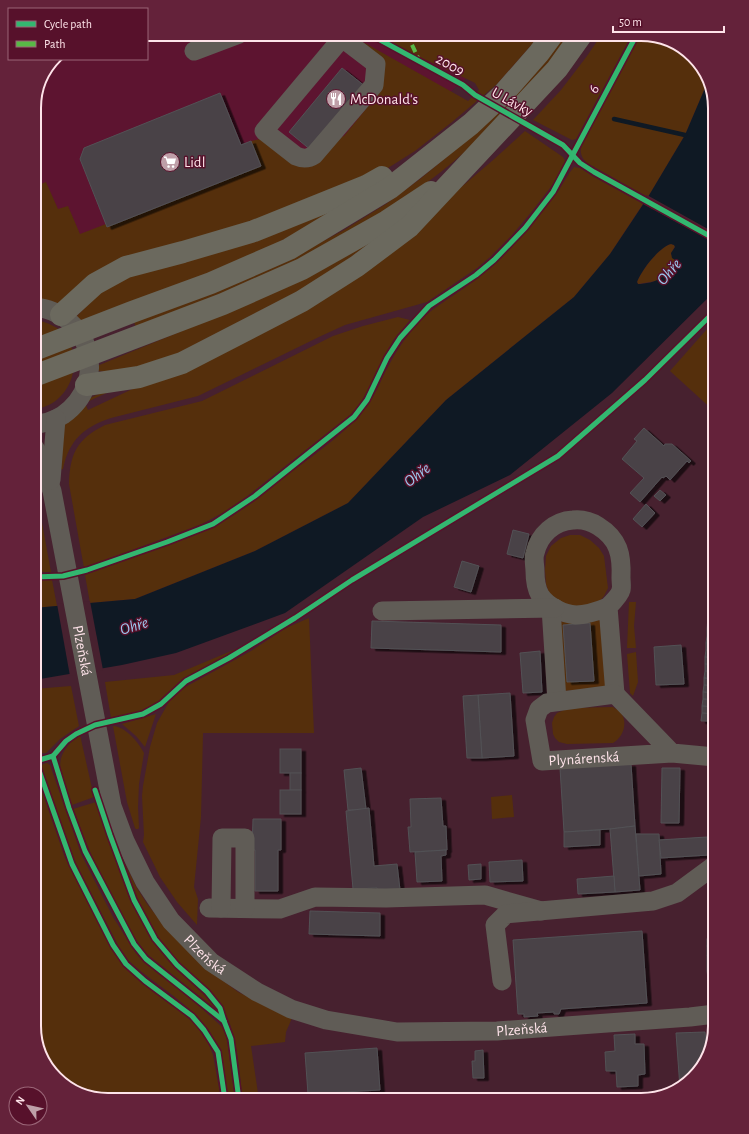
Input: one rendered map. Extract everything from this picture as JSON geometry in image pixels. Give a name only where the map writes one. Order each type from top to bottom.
[{"type":"highway","points":[[41,347],[211,283],[290,249],[390,188],[471,124],[503,94],[539,53],[547,41]]},
{"type":"highway","points":[[86,385],[138,377],[182,363],[302,301],[357,266],[409,227],[557,69],[577,41]]},
{"type":"highway","points":[[61,314],[95,284],[126,267],[254,231],[366,186],[404,165],[471,124]]},
{"type":"highway","points":[[41,373],[223,304],[302,269],[387,221],[433,190],[495,136]]},
{"type":"street","points":[[194,51],[220,41]]},
{"type":"street","points":[[334,41],[264,131],[296,156],[301,158],[311,157],[374,85],[376,64],[339,41]]},
{"type":"street","points":[[41,308],[61,314],[72,323],[80,333],[86,345],[89,358],[89,372],[86,385],[79,399],[69,410],[56,419],[41,423]]},
{"type":"street","name":"Plzeňská","points":[[51,488],[56,419]]},
{"type":"street","name":"Plzeňská","points":[[41,461],[51,488],[112,806],[125,841],[145,882],[171,921],[211,962],[257,992],[291,1009],[326,1020],[396,1032],[497,1031],[708,1015]]},
{"type":"street","points":[[582,519],[598,526],[611,535],[619,550],[621,591],[608,607],[596,612],[576,615],[564,613],[553,608],[540,594],[536,582],[534,554],[541,538],[553,526],[565,520],[582,519]]},
{"type":"street","points":[[608,607],[615,694],[672,753]]},
{"type":"street","points":[[382,612],[553,608]]},
{"type":"street","points":[[553,608],[557,701]]},
{"type":"street","name":"Plynárenská","points":[[615,694],[557,701],[547,703],[539,709],[535,720],[542,761],[672,753],[708,756]]},
{"type":"street","points":[[246,908],[244,838],[222,838],[215,908],[280,909],[315,897],[386,898],[485,895],[542,911]]},
{"type":"street","points":[[502,981],[495,925],[506,914],[653,901],[677,894],[708,870]]},
{"type":"street","name":"Plzeňská","points":[[690,1017],[708,1021]]},
{"type":"shaded area","points":[[148,41],[438,41],[472,73],[447,95],[90,249],[58,210],[41,194],[41,103],[43,90],[48,78],[55,67],[62,60],[148,60]]},
{"type":"shaded area","points":[[388,41],[535,41],[497,84],[415,151],[388,168],[62,303],[54,303],[41,300],[41,184],[46,182],[58,209],[68,206],[80,234],[106,224],[107,227],[261,166],[251,141],[265,138],[292,159],[334,139],[344,136],[374,99],[362,45],[365,43],[468,101],[479,90],[475,83]]},
{"type":"shaded area","points":[[557,41],[567,41],[561,50],[471,146],[452,163],[410,195],[281,269],[136,328],[134,322],[312,247],[344,230],[386,204],[420,179],[460,146]]},
{"type":"shaded area","points":[[597,41],[628,41],[576,139],[572,140],[533,120],[561,90]]},
{"type":"shaded area","points":[[636,41],[659,43],[675,50],[694,67],[703,82],[705,88],[685,135],[648,197],[587,163],[582,155],[581,148],[587,133]]},
{"type":"shaded area","points":[[525,131],[563,157],[566,162],[553,184],[533,210],[512,235],[477,268],[427,302],[345,325],[198,396],[111,418],[101,422],[86,430],[79,436],[69,450],[63,469],[60,470],[62,428],[87,400],[115,389],[85,403],[88,410],[143,384],[165,378],[275,321],[351,277],[370,264],[492,161]]},
{"type":"shaded area","points":[[574,167],[580,168],[643,204],[610,254],[574,297],[446,400],[348,503],[255,551],[135,599],[90,603],[85,575],[201,532],[222,522],[255,500],[342,433],[371,400],[395,354],[416,325],[430,312],[481,276],[503,257],[544,210]]},
{"type":"shaded area","points":[[343,209],[250,257],[81,321],[77,318],[77,316],[97,295],[139,271],[311,217]]},
{"type":"shaded area","points":[[373,241],[322,279],[159,363],[116,372],[96,371],[97,366],[211,319]]},
{"type":"shaded area","points":[[671,244],[675,246],[671,254],[675,260],[675,264],[656,281],[638,284],[637,282],[639,277],[646,266],[656,254]]},
{"type":"shaded area","points":[[398,317],[410,320],[394,339],[369,388],[359,405],[350,415],[246,497],[224,512],[202,524],[84,568],[69,484],[73,455],[82,442],[95,430],[105,425],[202,401],[333,336]]},
{"type":"shaded area","points":[[41,321],[56,327],[62,332],[69,342],[73,354],[74,367],[66,390],[58,399],[47,406],[41,407]]},
{"type":"shaded area","points":[[708,328],[708,406],[670,371]]},
{"type":"shaded area","points":[[41,517],[51,572],[41,572]]},
{"type":"shaded area","points":[[570,535],[580,535],[590,540],[599,548],[604,556],[608,588],[598,603],[586,606],[572,606],[560,603],[549,593],[546,584],[546,556],[551,546],[561,538]]},
{"type":"shaded area","points":[[41,580],[52,580],[57,606],[41,607]]},
{"type":"shaded area","points":[[629,602],[636,602],[634,626],[636,648],[627,648]]},
{"type":"shaded area","points":[[309,618],[314,733],[203,733],[201,817],[194,887],[198,899],[197,925],[177,902],[160,877],[143,842],[143,786],[150,747],[157,723],[170,700],[180,690],[251,651],[286,628]]},
{"type":"shaded area","points":[[594,618],[601,621],[606,686],[601,689],[563,691],[558,622]]},
{"type":"shaded area","points":[[236,649],[227,656],[182,681],[157,703],[140,711],[111,718],[105,682],[174,675]]},
{"type":"shaded area","points":[[636,652],[638,682],[633,696],[630,693],[627,654]]},
{"type":"shaded area","points":[[71,686],[79,726],[60,739],[46,753],[41,753],[41,688]]},
{"type":"shaded area","points":[[613,707],[622,715],[624,719],[624,728],[620,737],[613,743],[567,744],[559,742],[553,734],[552,723],[557,713],[569,708]]},
{"type":"shaded area","points":[[156,714],[145,747],[136,736],[122,724]]},
{"type":"shaded area","points":[[113,726],[127,732],[144,753],[139,784],[138,829],[135,828],[127,802]]},
{"type":"shaded area","points":[[80,735],[94,797],[72,805],[64,784],[60,767],[64,751],[70,743]]},
{"type":"shaded area","points":[[47,763],[50,765],[81,854],[113,917],[135,952],[140,958],[186,994],[225,1031],[234,1093],[227,1093],[217,1046],[203,1023],[182,1003],[129,961],[118,945],[72,856],[42,770],[43,764]]},
{"type":"shaded area","points":[[41,788],[65,858],[112,950],[124,967],[194,1023],[207,1042],[213,1055],[220,1093],[103,1093],[90,1091],[67,1079],[50,1060],[43,1044],[41,1026]]},
{"type":"shaded area","points":[[512,795],[514,817],[492,819],[491,797]]},
{"type":"shaded area","points":[[96,802],[121,872],[150,936],[168,960],[212,1003],[218,1011],[147,954],[128,927],[104,881],[73,809]]},
{"type":"shaded area","points":[[119,852],[137,888],[147,904],[164,925],[210,971],[238,992],[292,1018],[286,1032],[285,1042],[251,1046],[258,1093],[242,1093],[235,1042],[229,1021],[224,1011],[205,987],[175,958],[160,939],[145,915]]},
{"type":"water","name":"Ohře","points":[[705,88],[708,108],[708,298],[612,393],[510,475],[423,517],[285,613],[176,653],[122,665],[41,679],[41,607],[135,599],[255,551],[348,503],[446,400],[574,297],[610,254],[648,197],[685,135]],"holes":[[[671,244],[675,247],[671,253],[672,258],[675,260],[673,266],[657,280],[638,284],[637,282],[642,272],[656,254]]]},
{"type":"pier","points":[[647,195],[708,229],[708,239],[641,203]]},
{"type":"pier","points":[[90,601],[103,670],[70,676],[57,604]]},
{"type":"building","name":"McDonald's","points":[[342,68],[366,87],[312,151],[289,132]]},
{"type":"building","name":"Lidl","points":[[220,93],[241,145],[251,141],[261,166],[107,227],[80,159],[84,148]]},
{"type":"building","points":[[644,428],[664,446],[665,444],[672,444],[691,461],[689,463],[687,461],[670,480],[666,476],[663,478],[662,477],[640,502],[630,493],[644,478],[622,459],[637,441],[634,439]]},
{"type":"building","points":[[660,490],[666,495],[660,501],[654,496]]},
{"type":"building","points":[[646,504],[655,513],[642,527],[633,519]]},
{"type":"building","points":[[513,530],[529,534],[523,558],[507,554]]},
{"type":"building","points":[[462,561],[479,566],[471,592],[454,587]]},
{"type":"building","points":[[372,621],[501,625],[501,652],[371,648]]},
{"type":"building","points":[[590,623],[594,681],[567,682],[563,625]]},
{"type":"building","points":[[707,636],[708,636],[708,643],[706,643]]},
{"type":"building","points":[[706,643],[708,643],[708,650],[706,650]]},
{"type":"building","points":[[681,645],[684,684],[656,685],[654,647]]},
{"type":"building","points":[[706,650],[708,650],[708,657],[705,657]]},
{"type":"building","points":[[540,651],[542,692],[523,693],[520,653]]},
{"type":"building","points":[[705,657],[708,657],[708,664],[705,664]]},
{"type":"building","points":[[705,664],[708,664],[708,671],[705,671]]},
{"type":"building","points":[[705,671],[708,671],[708,678],[704,678]]},
{"type":"building","points":[[704,678],[708,678],[708,685],[704,685]]},
{"type":"building","points":[[704,685],[708,685],[708,692],[703,692]]},
{"type":"building","points":[[703,692],[708,692],[708,699],[703,699]]},
{"type":"building","points":[[510,693],[514,756],[482,758],[478,695]]},
{"type":"building","points":[[478,695],[482,758],[467,758],[463,696]]},
{"type":"building","points":[[703,699],[708,699],[708,706],[702,706]]},
{"type":"building","points":[[702,706],[708,706],[708,714],[702,713]]},
{"type":"building","points":[[702,713],[708,714],[708,721],[701,721]]},
{"type":"building","points":[[280,749],[301,749],[301,773],[280,773]]},
{"type":"building","points":[[631,764],[635,826],[564,832],[560,768]]},
{"type":"building","points":[[361,768],[366,809],[348,810],[344,770]]},
{"type":"building","points":[[662,768],[680,768],[679,823],[661,823]]},
{"type":"building","points":[[290,773],[301,773],[301,790],[290,790]]},
{"type":"building","points":[[280,790],[301,790],[301,814],[280,814]]},
{"type":"building","points":[[441,798],[443,826],[446,826],[447,850],[410,852],[408,827],[411,827],[410,799]]},
{"type":"building","points":[[369,808],[374,866],[397,864],[400,890],[377,892],[377,888],[353,889],[346,811]]},
{"type":"building","points":[[253,819],[281,819],[281,850],[278,850],[278,891],[255,891],[255,850],[252,850]]},
{"type":"building","points":[[635,826],[640,890],[615,892],[610,829]]},
{"type":"building","points":[[600,830],[600,845],[564,847],[564,832]]},
{"type":"building","points":[[636,834],[659,834],[661,874],[639,876]]},
{"type":"building","points":[[707,837],[708,855],[661,858],[659,840]]},
{"type":"building","points":[[446,850],[446,855],[441,856],[442,881],[417,882],[415,852]]},
{"type":"building","points":[[522,860],[523,881],[490,882],[489,862]]},
{"type":"building","points":[[481,864],[481,879],[469,880],[468,865]]},
{"type":"building","points":[[614,876],[615,892],[578,894],[577,879]]},
{"type":"building","points":[[310,911],[380,913],[380,936],[309,934]]},
{"type":"building","points":[[642,931],[647,1003],[561,1009],[559,1014],[554,1014],[554,1012],[537,1013],[538,1016],[524,1017],[524,1014],[518,1014],[513,940]]},
{"type":"building","points":[[705,1032],[706,1044],[694,1067],[679,1081],[676,1033]]},
{"type":"building","points":[[635,1034],[635,1044],[644,1044],[645,1074],[638,1075],[638,1086],[617,1087],[616,1071],[606,1071],[605,1052],[615,1051],[614,1035]]},
{"type":"building","points":[[377,1048],[380,1090],[308,1093],[305,1053]]},
{"type":"building","points":[[483,1050],[484,1078],[473,1078],[472,1061],[475,1061],[475,1051]]},
{"type":"waterway","points":[[614,119],[685,135]]},
{"type":"marked path","points":[[410,41],[419,60]]},
{"type":"cycle path","name":"2009","points":[[382,41],[463,85],[475,95],[563,145],[580,163],[594,172],[708,235]]},
{"type":"cycle path","name":"6","points":[[41,577],[63,576],[87,570],[213,524],[255,496],[354,417],[367,400],[387,358],[400,338],[429,306],[476,275],[494,260],[525,228],[553,192],[633,41]]},
{"type":"cycle path","points":[[53,756],[66,741],[76,734],[95,725],[143,714],[161,704],[186,681],[229,658],[295,618],[352,580],[558,456],[645,380],[708,318]]},
{"type":"cycle path","points":[[41,760],[53,756],[69,808],[85,851],[134,944],[146,959],[224,1021]]},
{"type":"cycle path","points":[[41,776],[72,864],[113,945],[126,964],[145,981],[192,1016],[204,1030],[218,1052],[224,1093]]},
{"type":"cycle path","points":[[95,790],[134,900],[155,939],[177,965],[207,992],[220,1008],[231,1039],[238,1093]]},
{"type":"place","name":"McDonald's","points":[[336,99]]},
{"type":"place","name":"Lidl","points":[[170,162]]}]
